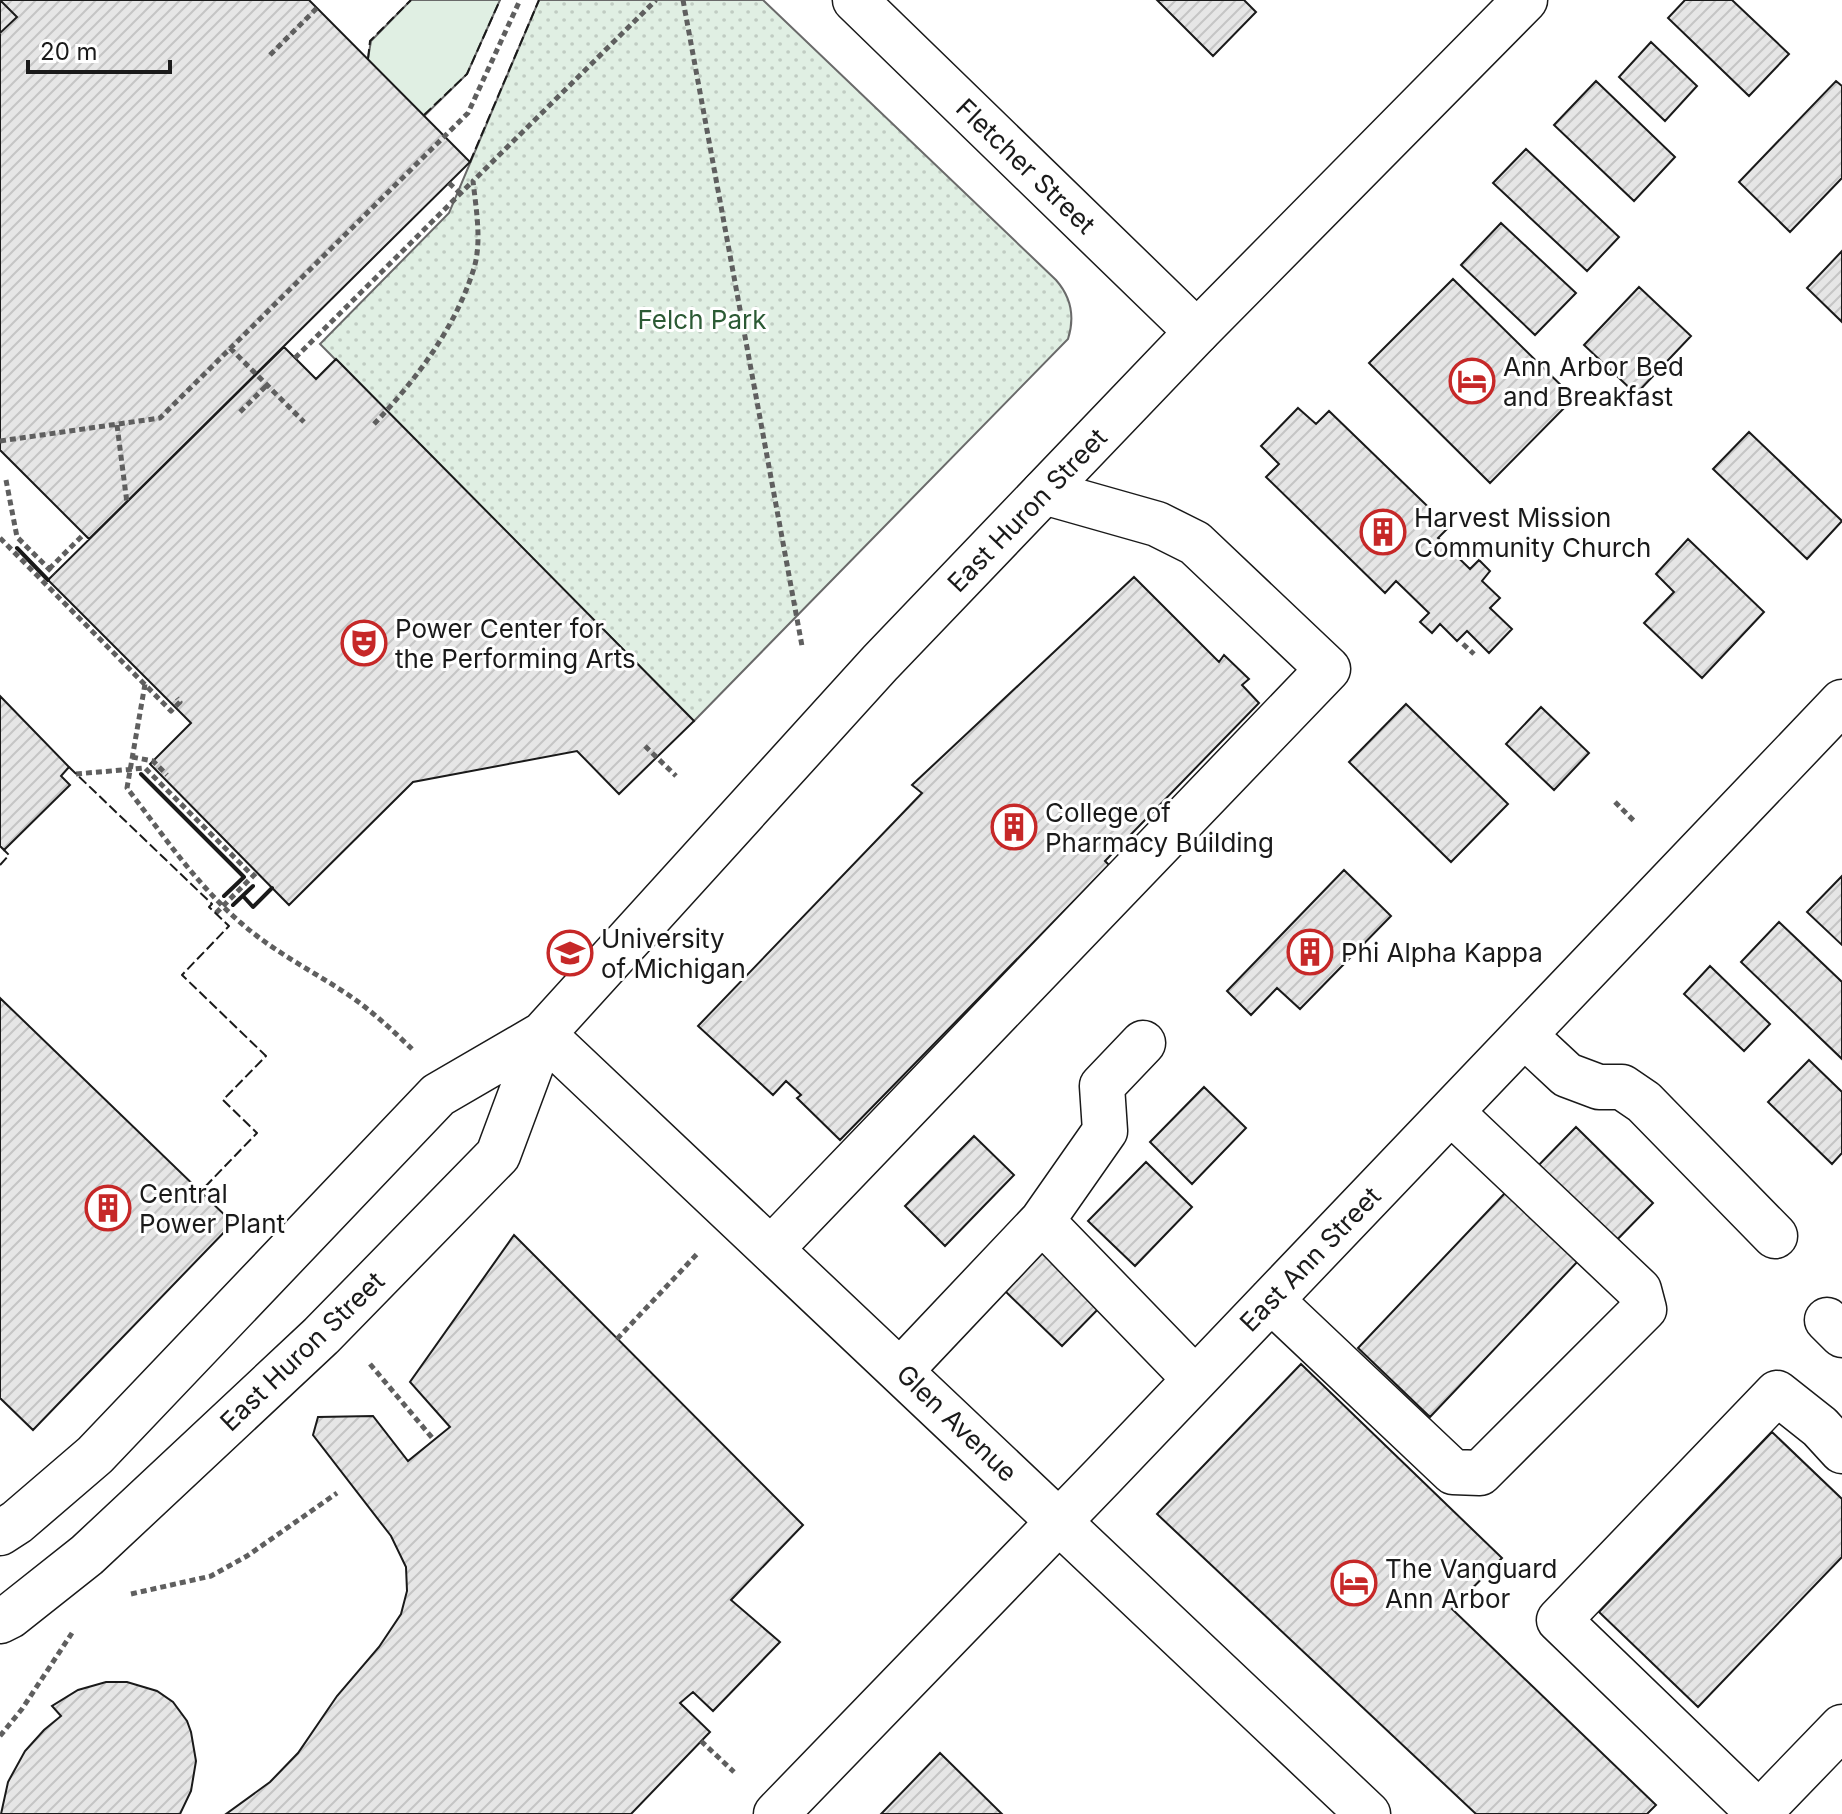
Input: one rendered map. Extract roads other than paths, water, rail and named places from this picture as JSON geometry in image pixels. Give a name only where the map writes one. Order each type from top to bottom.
[{"type":"main road","name":"Fletcher Street","points":[[855,0],[1197,332]]},
{"type":"main road","name":"East Huron Street","points":[[0,1533],[95,1455],[438,1095],[543,1034],[880,663],[1197,332],[1525,0]]},
{"type":"main road","points":[[771,1249],[1328,669],[1195,543],[1157,524],[1044,492]]},
{"type":"main road","name":"East Ann Street","points":[[776,1814],[1842,702]]},
{"type":"main road","name":"East Huron Street","points":[[0,1621],[87,1555],[321,1336],[498,1155],[543,1034]]},
{"type":"main road","name":"Glen Avenue","points":[[543,1034],[1368,1814]]},
{"type":"main road","points":[[1524,1035],[1567,1075],[1599,1087],[1622,1087],[1644,1102],[1775,1236]]},
{"type":"main road","points":[[901,1370],[1042,1221],[1105,1131],[1102,1086],[1143,1043]]},
{"type":"main road","points":[[1271,1300],[1453,1472],[1480,1473],[1644,1309],[1639,1290],[1451,1112]]},
{"type":"main road","points":[[1042,1221],[1195,1379]]},
{"type":"main road","points":[[1842,1451],[1820,1427],[1777,1393],[1559,1620],[1758,1813],[1842,1727]]},
{"type":"place","name":"Ann Arbor Bed and Breakfast","points":[[1472,381]]},
{"type":"place","name":"Harvest Mission Community Church","points":[[1383,532]]},
{"type":"place","name":"Power Center for the Performing Arts","points":[[364,643]]},
{"type":"place","name":"College of Pharmacy Building","points":[[1014,827]]},
{"type":"place","name":"Phi Alpha Kappa","points":[[1310,952]]},
{"type":"place","name":"University of Michigan","points":[[570,953]]},
{"type":"place","name":"Central Power Plant","points":[[108,1208]]},
{"type":"place","name":"The Vanguard Ann Arbor","points":[[1354,1583]]},
{"type":"park label","name":"Felch Park","points":[[702,319]]}]
